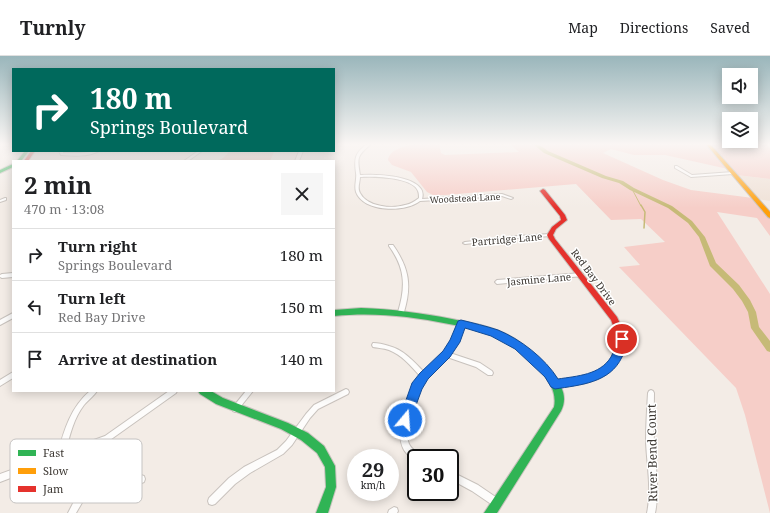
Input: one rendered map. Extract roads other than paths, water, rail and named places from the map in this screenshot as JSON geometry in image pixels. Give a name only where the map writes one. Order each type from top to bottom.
[{"type":"street","points":[[357,165],[358,176],[385,176],[408,182],[420,190],[421,196],[419,200]]},
{"type":"street","points":[[726,165],[770,216]]},
{"type":"street","points":[[0,173],[12,166]]},
{"type":"street","points":[[676,167],[691,176],[733,174]]},
{"type":"street","points":[[0,173],[12,169]]},
{"type":"street","name":"Woodstead Lane","points":[[358,176],[357,192],[362,198],[370,203],[382,207],[394,208],[407,206],[419,200],[502,195],[511,198]]},
{"type":"street","points":[[543,191],[563,216],[564,220],[554,228],[550,235]]},
{"type":"street","points":[[0,201],[5,199]]},
{"type":"street","name":"Partridge Lane","points":[[465,243],[518,236],[550,235]]},
{"type":"street","name":"Red Bay Drive","points":[[550,235],[555,244],[581,275],[618,326],[622,339],[621,347],[612,364],[593,378],[555,384]]},
{"type":"street","points":[[391,246],[401,260],[406,279],[401,312]]},
{"type":"street","points":[[2,276],[12,275]]},
{"type":"street","name":"Jasmine Lane","points":[[497,282],[581,275]]},
{"type":"street","points":[[335,313],[362,309],[401,312],[461,324],[494,333],[519,346],[549,374],[555,384],[559,403],[554,415],[490,513]]},
{"type":"street","points":[[0,323],[12,316]]},
{"type":"street","points":[[408,449],[403,432],[416,387],[424,376],[446,354],[454,342],[461,324]]},
{"type":"street","points":[[375,345],[386,346],[402,353],[424,376]]},
{"type":"street","points":[[446,354],[478,365],[490,373]]},
{"type":"street","points":[[0,383],[12,376]]},
{"type":"street","points":[[65,439],[78,406],[93,392]]},
{"type":"street","points":[[104,439],[173,392]]},
{"type":"street","points":[[205,392],[217,400],[235,408],[297,432],[312,441],[322,450],[330,462],[333,473],[331,489],[322,513]]},
{"type":"street","points":[[235,408],[249,392]]},
{"type":"street","points":[[212,501],[242,473],[280,452],[289,443],[316,407],[346,392]]},
{"type":"street","name":"River Bend Court","points":[[651,393],[650,440],[654,503],[651,513]]},
{"type":"street","points":[[0,478],[10,474]]},
{"type":"street","points":[[459,480],[475,488],[497,503]]},
{"type":"street","points":[[72,513],[78,503]]},
{"type":"waterway","points":[[577,165],[604,177],[621,182],[632,189],[670,207],[690,222],[702,237],[713,264],[736,287],[746,300],[752,312],[755,328],[770,348]]},
{"type":"waterway","points":[[632,189],[641,206]]},
{"type":"waterway","points":[[641,205],[645,212],[644,228]]}]
